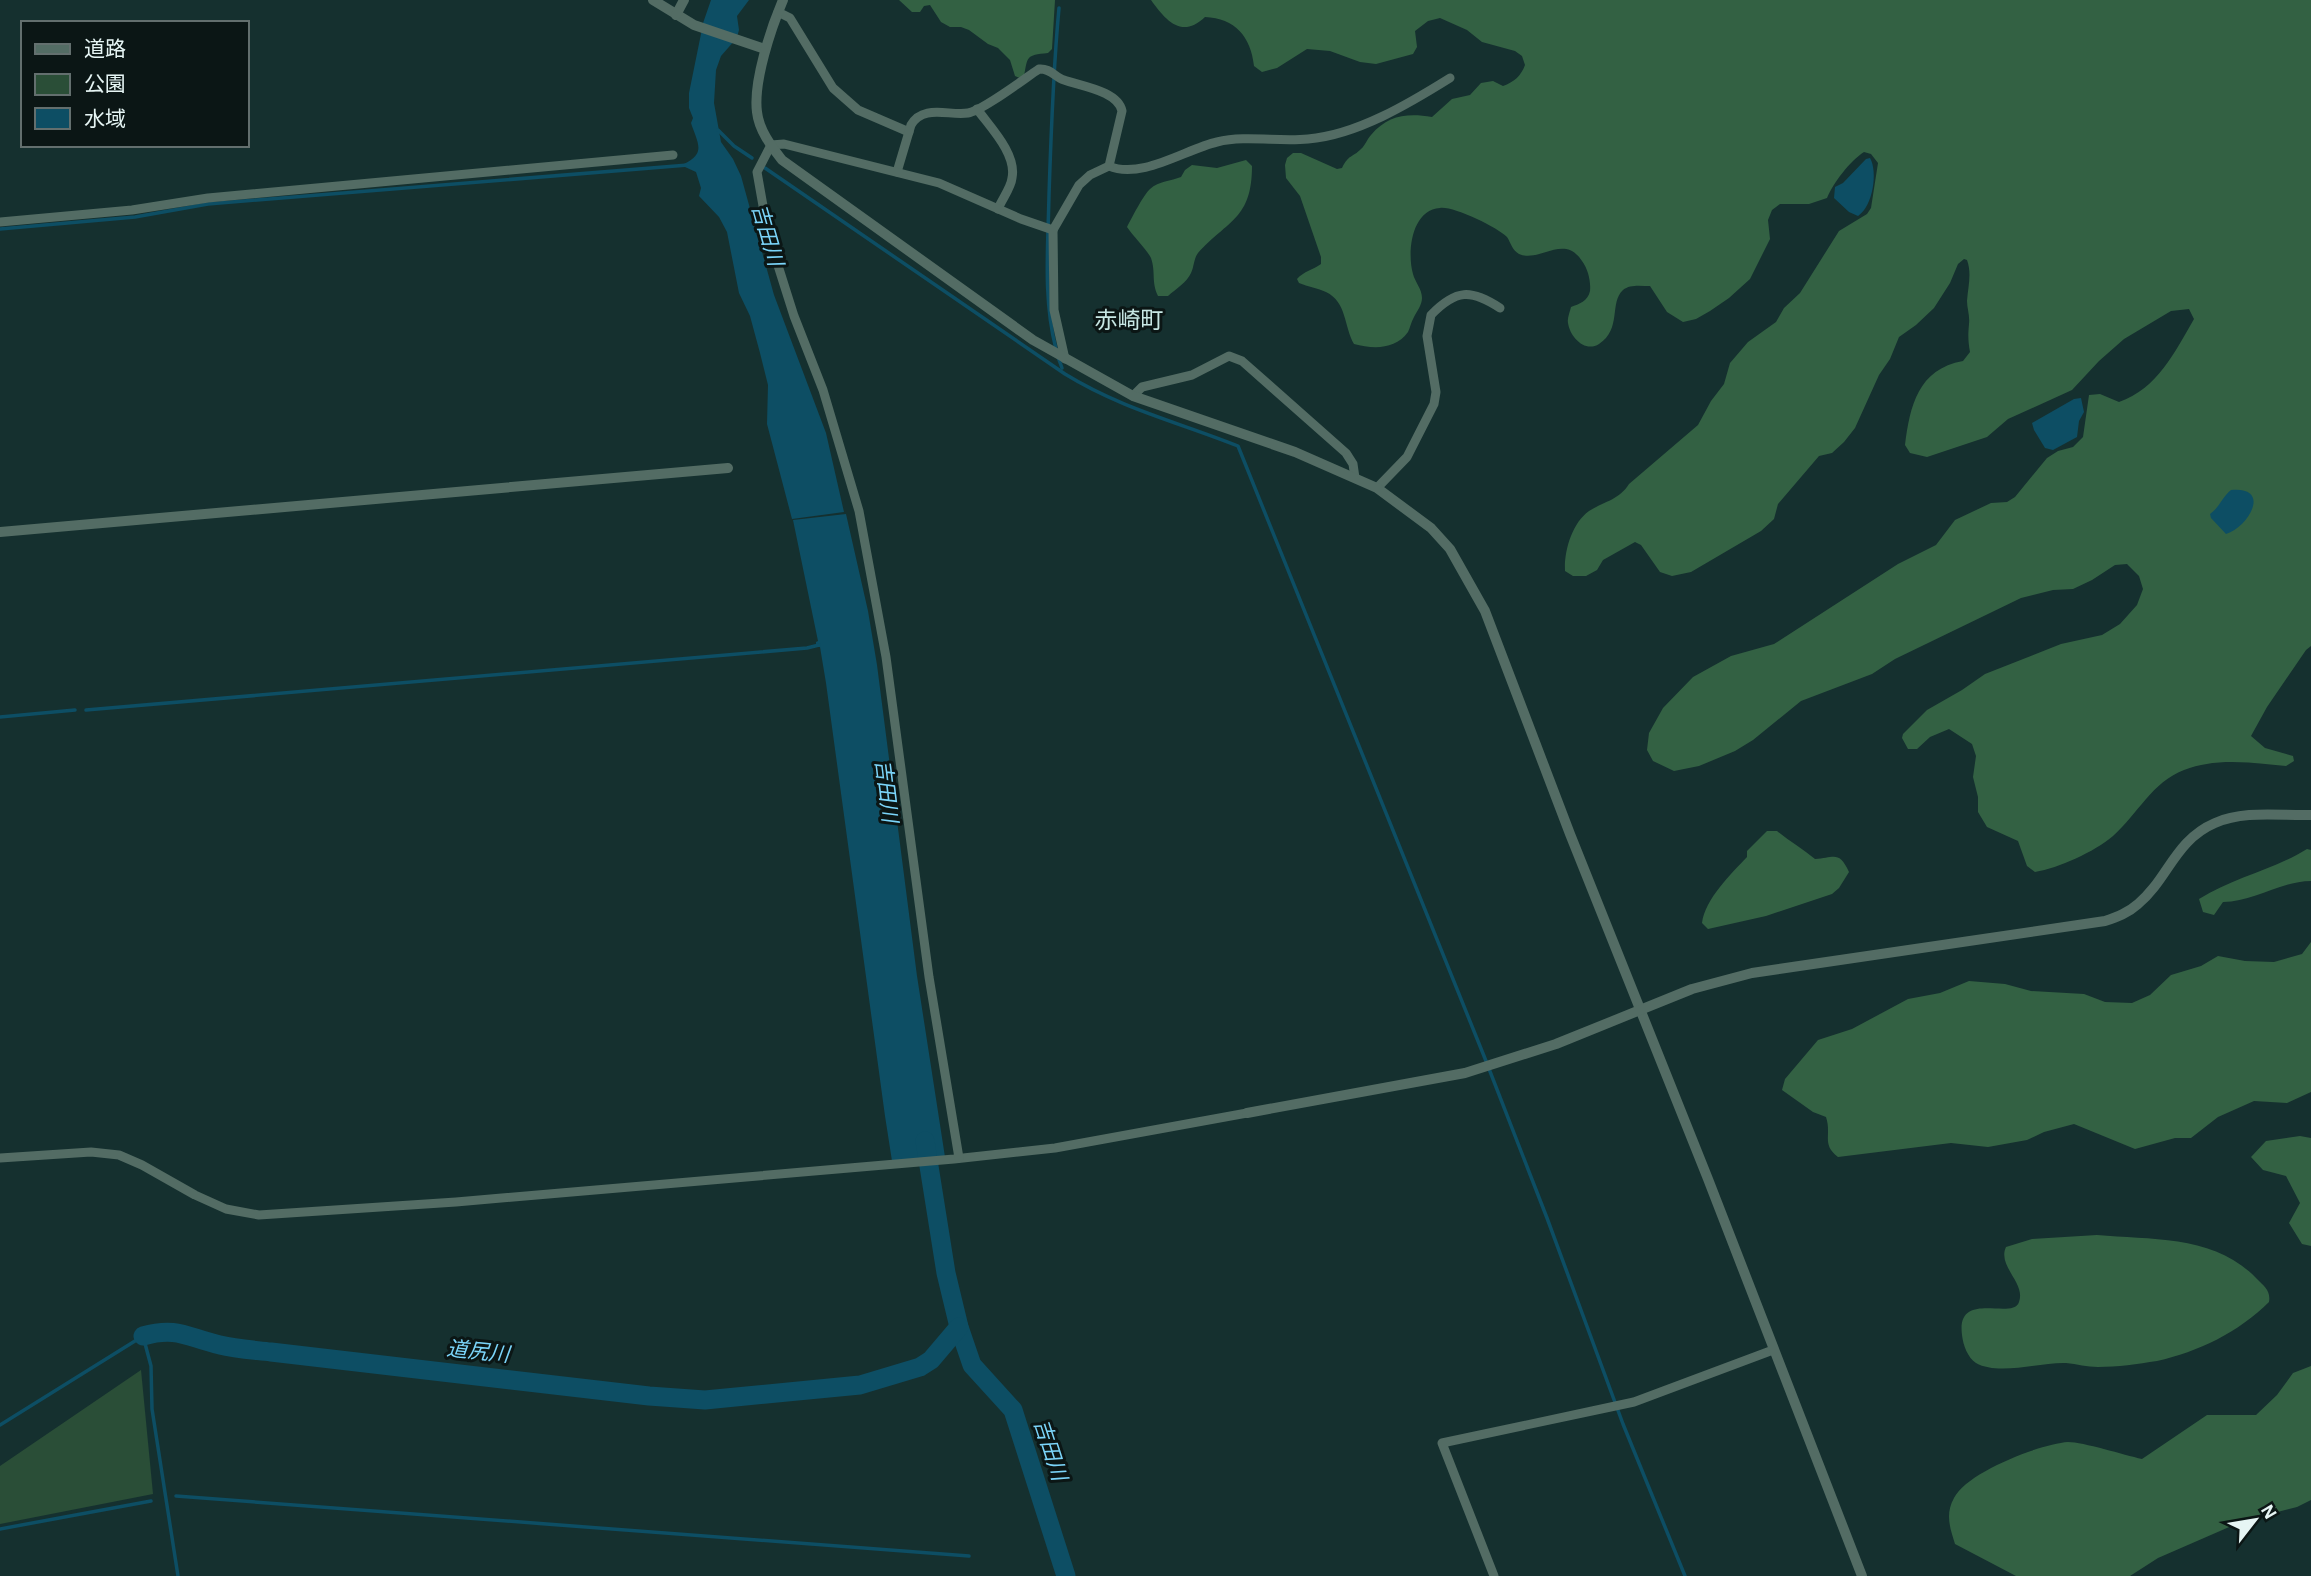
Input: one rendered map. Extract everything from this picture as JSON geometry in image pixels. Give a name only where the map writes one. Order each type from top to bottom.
[{"type":"street","points":[[653,0],[694,25],[761,48]]},
{"type":"street","points":[[676,15],[684,0]]},
{"type":"street","points":[[783,0],[761,48],[756,110],[771,145],[782,160],[1032,340],[1133,396],[1295,453],[1377,488],[1431,528],[1450,549],[1485,611],[1861,1576]]},
{"type":"street","points":[[778,12],[790,18],[833,88],[858,110],[909,132]]},
{"type":"street","points":[[897,172],[914,120],[926,113],[968,113],[1039,69],[1090,86],[1121,105],[1122,111],[1109,166]]},
{"type":"street","points":[[1065,359],[1054,310],[1048,228],[1090,175],[1109,166],[1117,169],[1143,167],[1218,141],[1308,139],[1330,135],[1398,110],[1450,78]]},
{"type":"street","points":[[977,109],[1005,149],[1012,168],[1012,180],[998,209]]},
{"type":"street","points":[[771,145],[784,144],[939,183],[1048,228]]},
{"type":"street","points":[[771,145],[757,172],[768,233],[794,316],[823,390],[859,511],[886,657],[929,978],[957,1159]]},
{"type":"street","points":[[0,222],[132,210],[208,198],[673,155]]},
{"type":"street","points":[[1377,488],[1407,457],[1434,404],[1436,392],[1427,336],[1431,315],[1447,302],[1469,293],[1481,296],[1500,308]]},
{"type":"street","points":[[1133,396],[1142,387],[1192,375],[1229,356],[1242,361],[1346,453],[1353,464],[1355,478]]},
{"type":"street","points":[[0,532],[728,468]]},
{"type":"street","points":[[0,1157],[91,1152],[118,1155],[226,1209],[259,1215],[470,1200],[957,1159],[1055,1148],[1465,1073],[1556,1044],[1692,989],[1752,973],[2105,921],[2138,905],[2189,839],[2213,823],[2236,816],[2311,814]]},
{"type":"street","points":[[1494,1576],[1442,1443],[1634,1402],[1773,1350]]},
{"type":"green space","points":[[899,0],[1055,0],[1052,49],[1048,53],[1031,56],[1024,76],[1020,78],[1015,76],[1010,60],[998,48],[969,30],[950,27],[941,22],[930,5],[924,6],[920,12],[912,12]]},
{"type":"green space","points":[[1151,0],[2311,0],[2311,646],[2267,707],[2251,736],[2265,748],[2293,756],[2294,761],[2286,766],[2222,762],[2184,770],[2154,790],[2105,842],[2065,863],[2035,872],[2027,866],[2018,841],[1987,827],[1978,812],[1978,797],[1973,777],[1976,756],[1972,744],[1949,729],[1930,737],[1917,749],[1908,749],[1902,738],[1903,734],[1927,710],[1985,674],[2061,644],[2102,635],[2120,624],[2137,605],[2143,589],[2139,576],[2127,564],[2115,565],[2073,589],[2053,590],[2021,598],[1895,659],[1872,674],[1801,701],[1753,740],[1735,751],[1699,766],[1674,771],[1653,761],[1647,750],[1649,733],[1663,708],[1693,677],[1731,656],[1774,644],[1898,564],[1936,545],[1955,520],[1991,503],[2007,502],[2015,497],[2047,458],[2058,451],[2073,447],[2083,437],[2089,395],[2100,394],[2119,402],[2132,396],[2154,379],[2172,356],[2194,319],[2189,309],[2171,311],[2124,339],[2072,390],[2008,419],[1987,437],[1927,457],[1910,453],[1905,445],[1907,431],[1919,391],[1936,372],[1963,361],[1970,352],[1967,301],[1969,270],[1967,260],[1964,259],[1958,264],[1934,308],[1899,337],[1855,428],[1832,453],[1819,456],[1778,504],[1774,519],[1761,531],[1691,572],[1672,576],[1660,572],[1641,545],[1635,542],[1603,560],[1597,570],[1586,576],[1573,576],[1565,571],[1565,563],[1570,538],[1583,516],[1621,494],[1629,484],[1698,425],[1724,384],[1730,363],[1748,342],[1776,322],[1784,308],[1800,293],[1839,231],[1867,214],[1871,208],[1878,163],[1871,154],[1864,152],[1843,172],[1827,198],[1809,204],[1780,204],[1772,210],[1768,220],[1770,239],[1750,279],[1710,311],[1696,319],[1683,322],[1667,312],[1650,286],[1629,287],[1619,295],[1613,324],[1606,338],[1594,346],[1579,342],[1568,323],[1571,307],[1585,300],[1590,291],[1587,271],[1575,253],[1560,249],[1527,256],[1519,254],[1507,237],[1485,223],[1446,208],[1430,211],[1417,224],[1411,244],[1411,265],[1422,298],[1408,332],[1390,345],[1361,346],[1354,344],[1341,308],[1333,296],[1299,283],[1297,279],[1321,264],[1321,257],[1300,196],[1286,178],[1287,158],[1293,153],[1301,153],[1337,169],[1342,168],[1377,128],[1391,119],[1414,115],[1432,117],[1452,99],[1470,95],[1481,83],[1493,81],[1503,86],[1511,83],[1525,65],[1522,56],[1515,51],[1482,42],[1467,30],[1440,18],[1428,21],[1415,31],[1417,47],[1413,54],[1376,64],[1360,62],[1330,51],[1307,49],[1277,68],[1262,72],[1254,66],[1245,38],[1233,25],[1205,17],[1189,27],[1175,25]]},
{"type":"green space","points":[[1246,160],[1252,166],[1251,184],[1243,208],[1198,253],[1191,273],[1184,282],[1168,296],[1158,296],[1151,258],[1127,227],[1144,196],[1157,184],[1181,177],[1192,165],[1217,168]]},
{"type":"green space","points":[[1767,831],[1777,831],[1815,859],[1839,858],[1849,872],[1832,894],[1766,916],[1708,929],[1702,923],[1713,896],[1747,857],[1747,851]]},
{"type":"green space","points":[[2307,849],[2311,850],[2311,881],[2289,884],[2245,899],[2223,902],[2214,915],[2203,912],[2199,899],[2212,891],[2281,863]]},
{"type":"green space","points":[[2311,942],[2311,1092],[2287,1103],[2254,1101],[2218,1117],[2191,1138],[2175,1138],[2135,1149],[2074,1124],[2027,1140],[1988,1147],[1951,1143],[1838,1157],[1828,1143],[1826,1117],[1813,1112],[1782,1090],[1785,1079],[1818,1040],[1852,1029],[1908,999],[1940,993],[1969,981],[2005,984],[2031,991],[2084,994],[2105,1002],[2132,1003],[2150,995],[2171,975],[2201,966],[2218,956],[2274,962],[2302,954]]},
{"type":"green space","points":[[2300,1136],[2311,1138],[2311,1246],[2302,1244],[2289,1223],[2300,1203],[2286,1176],[2263,1170],[2251,1157],[2266,1141]]},
{"type":"green space","points":[[2097,1235],[2183,1242],[2223,1254],[2241,1265],[2262,1284],[2268,1292],[2269,1302],[2245,1323],[2217,1339],[2188,1352],[2157,1361],[2105,1367],[2056,1363],[1996,1368],[1985,1367],[1973,1361],[1966,1351],[1962,1335],[1962,1321],[1968,1313],[1976,1309],[2007,1309],[2015,1307],[2019,1302],[2019,1288],[2005,1261],[2006,1247],[2032,1239]]},
{"type":"green space","points":[[2311,1366],[2311,1500],[2297,1507],[2243,1521],[2158,1558],[2130,1576],[2016,1576],[1955,1544],[1949,1521],[1951,1504],[1961,1488],[1988,1469],[2040,1448],[2068,1442],[2142,1459],[2207,1415],[2256,1415],[2277,1395],[2293,1373]]},
{"type":"green space","points":[[141,1370],[153,1494],[0,1524],[0,1466]]},
{"type":"water","points":[[711,0],[749,0],[737,16],[737,37],[702,26]]},
{"type":"water","points":[[702,29],[735,40],[721,56],[716,70],[714,103],[721,142],[741,176],[774,295],[826,433],[844,512],[792,519],[767,424],[768,385],[750,316],[739,293],[727,232],[719,217],[699,196],[701,188],[696,172],[684,164],[696,156],[698,151],[691,123],[693,118],[689,108],[689,93]]},
{"type":"water","points":[[1870,158],[1874,172],[1873,188],[1867,205],[1858,216],[1849,212],[1834,198],[1835,187]]},
{"type":"water","points":[[2081,398],[2084,412],[2079,421],[2077,437],[2053,450],[2045,448],[2032,423],[2074,399]]},
{"type":"water","points":[[2231,490],[2244,490],[2251,494],[2253,500],[2252,508],[2242,524],[2226,534],[2210,514]]},
{"type":"water","points":[[846,514],[877,665],[917,976],[945,1157],[892,1161],[826,683],[820,647],[816,647],[818,641],[793,520]]},
{"type":"waterway","points":[[1056,349],[1049,311],[1047,253],[1052,102],[1059,8]]},
{"type":"waterway","points":[[718,130],[734,146],[752,158]]},
{"type":"waterway","points":[[0,229],[135,217],[208,204],[688,165]]},
{"type":"waterway","points":[[765,168],[1065,374],[1129,406],[1238,446],[1484,1056],[1623,1424],[1685,1576]]},
{"type":"waterway","points":[[1058,357],[1062,368]]},
{"type":"waterway","points":[[86,710],[819,645]]},
{"type":"waterway","points":[[0,717],[75,710]]},
{"type":"waterway","name":"吉田川","points":[[925,1141],[946,1273],[959,1327],[972,1365],[1013,1410],[1066,1576]]},
{"type":"waterway","name":"道尻川","points":[[143,1336],[165,1332],[183,1334],[239,1348],[649,1396],[705,1400],[860,1385],[920,1367],[931,1360],[959,1327]]},
{"type":"waterway","points":[[0,1425],[143,1336],[151,1366],[152,1409],[178,1576]]},
{"type":"waterway","points":[[176,1496],[969,1556]]},
{"type":"waterway","points":[[0,1529],[151,1501]]},
{"type":"district","name":"赤崎町","points":[[1129,321]]}]
